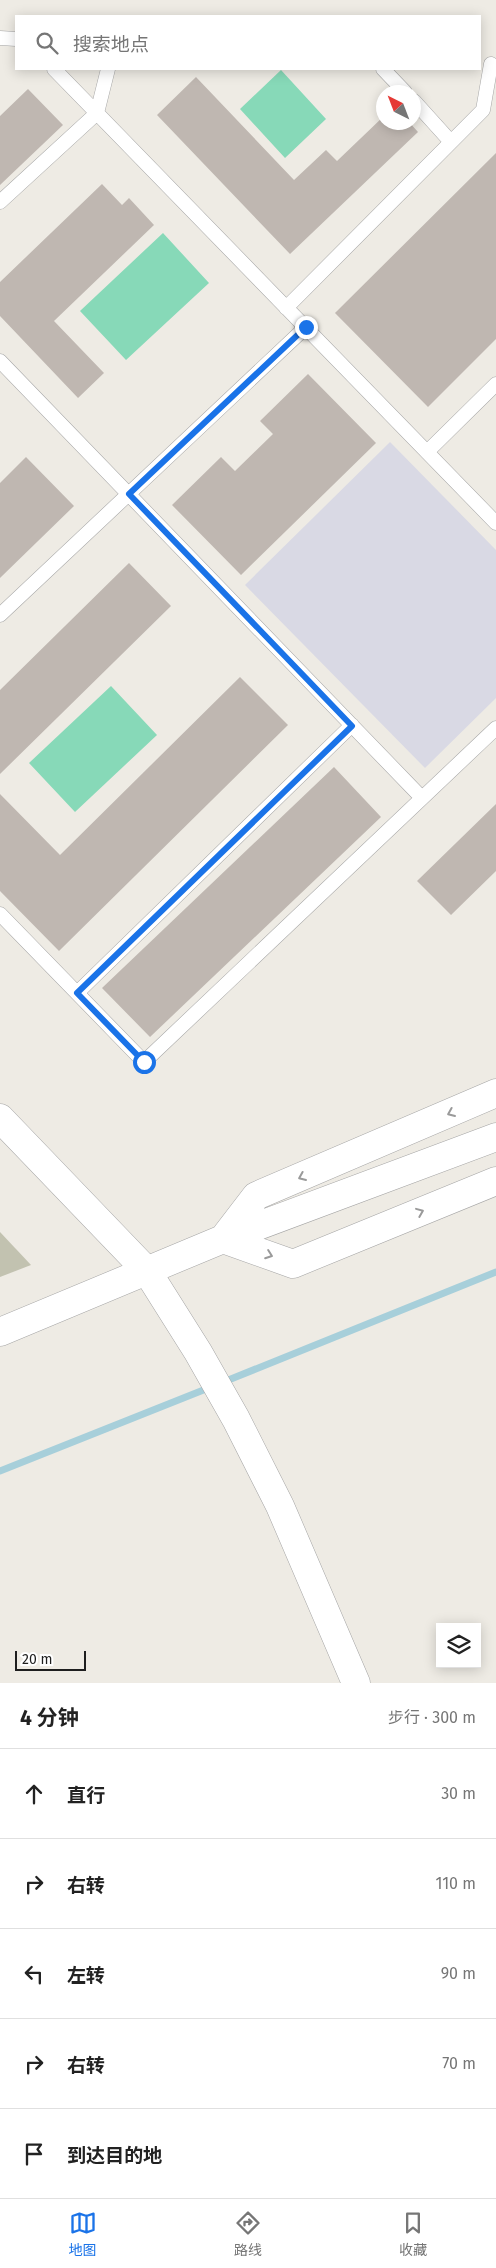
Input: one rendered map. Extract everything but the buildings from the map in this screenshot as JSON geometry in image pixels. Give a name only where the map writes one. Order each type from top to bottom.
[{"type":"street","points":[[223,1239],[256,1196],[496,1094]]},
{"type":"street","points":[[0,1118],[146,1271],[198,1352],[236,1419],[280,1506],[356,1683]]},
{"type":"street","points":[[0,1332],[223,1239],[496,1137]]},
{"type":"street","points":[[223,1239],[293,1264],[496,1181]]},
{"type":"lane","points":[[0,38],[15,39]]},
{"type":"lane","points":[[286,308],[483,110],[489,64]]},
{"type":"lane","points":[[55,70],[496,523]]},
{"type":"lane","points":[[0,202],[97,113],[108,70]]},
{"type":"lane","points":[[383,70],[398,85]]},
{"type":"lane","points":[[421,109],[452,142]]},
{"type":"lane","points":[[0,615],[306,327]]},
{"type":"lane","points":[[0,361],[422,798]]},
{"type":"lane","points":[[427,452],[496,384]]},
{"type":"lane","points":[[77,993],[352,726]]},
{"type":"lane","points":[[0,914],[144,1062],[496,728]]},
{"type":"shaded area","points":[[390,442],[496,550],[496,698],[425,768],[245,585]]},
{"type":"shaded area","points":[[0,1232],[31,1265],[0,1277]]},
{"type":"green space","points":[[281,70],[326,119],[285,158],[240,109]]},
{"type":"green space","points":[[163,233],[209,283],[126,360],[80,311]]},
{"type":"green space","points":[[111,686],[157,735],[75,812],[29,763]]},
{"type":"waterway","points":[[221,1383],[496,1272]]},
{"type":"waterway","points":[[0,1471],[211,1387]]},
{"type":"route","points":[[144,1062],[77,993],[352,726],[129,494],[306,327]]}]
